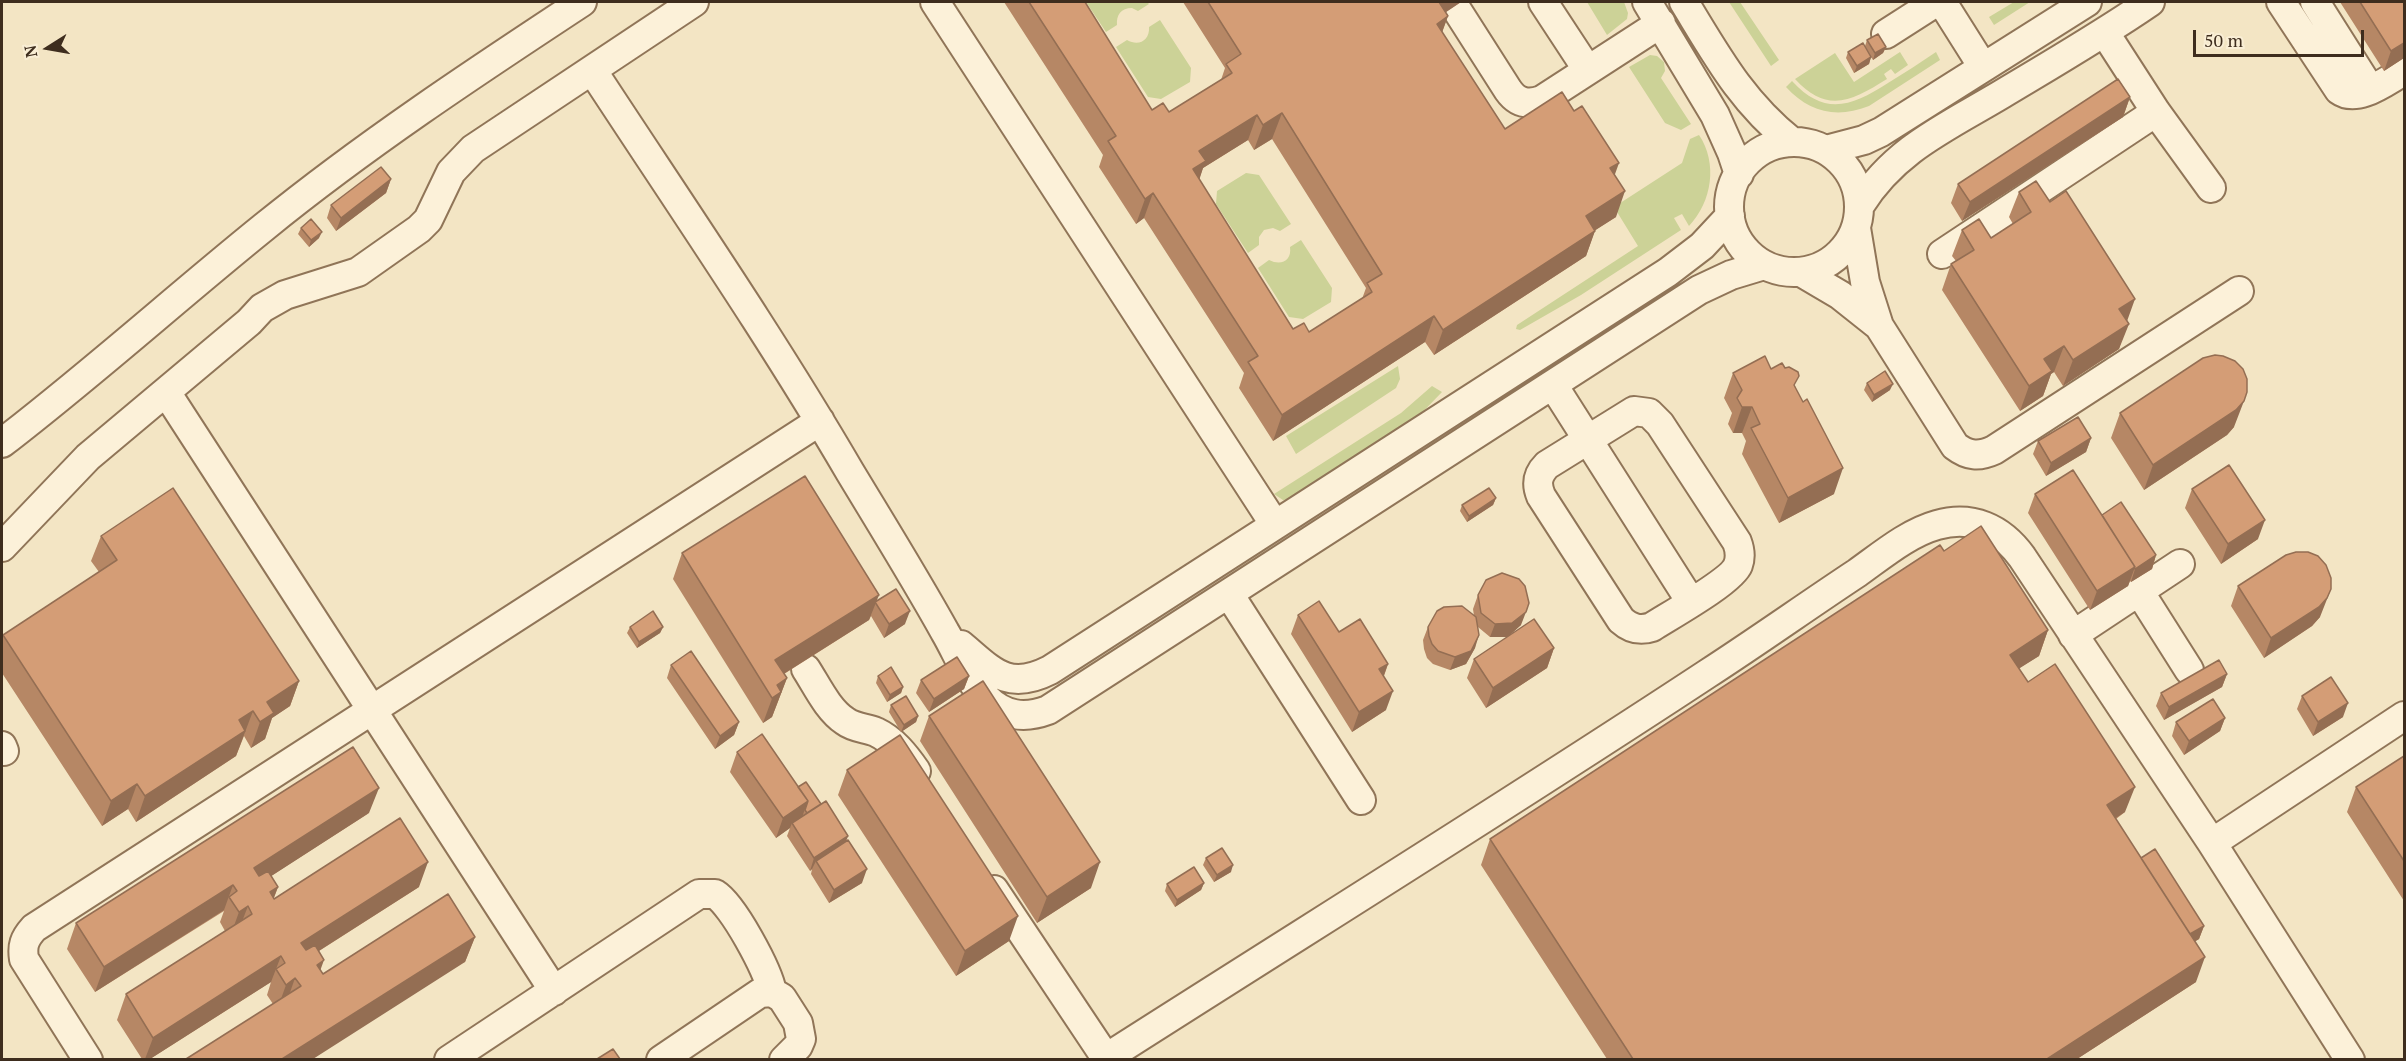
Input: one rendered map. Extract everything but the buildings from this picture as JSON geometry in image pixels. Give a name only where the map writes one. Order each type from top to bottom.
[{"type":"street","points":[[2,443],[131,340],[265,226],[327,178],[453,87],[582,2]]},
{"type":"street","points":[[2,546],[88,457],[273,300],[358,272],[419,229],[428,220],[451,172],[462,159],[694,2]]},
{"type":"street","points":[[935,2],[1275,525]]},
{"type":"street","points":[[1543,2],[1587,69]]},
{"type":"street","points":[[1684,2],[1730,77],[1757,111],[1792,142]]},
{"type":"street","points":[[1886,34],[1936,2]]},
{"type":"street","points":[[1942,2],[1983,67]]},
{"type":"street","points":[[1826,150],[1864,140],[1881,132],[2087,2]]},
{"type":"street","points":[[2150,2],[2105,33],[1915,146],[1878,178],[1858,217],[1852,239],[1836,258],[1819,268],[1788,273],[1764,265],[1754,259],[1741,245],[1733,228],[1730,201],[1739,174],[1756,155],[1779,144],[1792,142],[1826,150],[1846,168],[1853,179],[1858,217],[1865,282],[1879,326],[1955,446],[1964,453],[1984,454],[1994,450],[2239,291]]},
{"type":"street","points":[[2281,2],[2339,90],[2348,95],[2363,93],[2404,71]]},
{"type":"street","points":[[2315,2],[2370,89]]},
{"type":"street","points":[[1463,4],[1484,25],[1481,48],[1512,96],[1526,103],[1542,100],[1587,69],[1654,12],[1715,115],[1739,174]]},
{"type":"street","points":[[2105,33],[2156,112],[2211,188]]},
{"type":"street","points":[[592,70],[820,421],[947,635],[966,672],[986,698],[1017,716],[1027,716],[1048,710],[1699,290],[1731,275],[1764,265]]},
{"type":"street","points":[[1942,254],[2156,112]]},
{"type":"street","points":[[947,635],[981,664],[999,675],[1019,679],[1040,675],[1668,272],[1702,246],[1730,216]]},
{"type":"street","points":[[1801,272],[1840,295],[1879,326]]},
{"type":"street","points":[[1553,385],[1691,602]]},
{"type":"street","points":[[166,392],[554,991]]},
{"type":"street","points":[[1641,411],[1649,413],[1660,424],[1737,542],[1740,558],[1732,574],[1646,629],[1626,625],[1538,488],[1541,471],[1587,439],[1628,413],[1641,411]]},
{"type":"street","points":[[88,1059],[24,960],[22,948],[26,937],[34,928],[820,421]]},
{"type":"street","points":[[981,871],[1104,1059],[1697,680],[1890,551],[1934,526],[1953,522],[1983,524],[2005,536],[2022,557],[2212,843],[2350,1059]]},
{"type":"street","points":[[2073,634],[2180,564]]},
{"type":"street","points":[[2139,591],[2189,670]]},
{"type":"street","points":[[1229,594],[1361,800]]},
{"type":"street","points":[[806,669],[838,715],[852,725],[875,732],[889,740],[910,762],[929,792]]},
{"type":"street","points":[[2212,843],[2404,716]]},
{"type":"street","points":[[449,1059],[699,894],[707,892],[715,894],[726,903],[767,973],[772,992]]},
{"type":"street","points":[[661,1059],[760,993],[772,992],[782,998],[800,1031],[798,1046],[784,1059]]},
{"type":"green space","points":[[1086,2],[1147,2],[1149,4],[1138,11],[1128,8],[1122,11],[1118,15],[1117,25],[1106,32]]},
{"type":"green space","points":[[1587,2],[1624,2],[1628,13],[1627,19],[1607,35]]},
{"type":"green space","points":[[1729,2],[1740,2],[1779,60],[1771,66]]},
{"type":"green space","points":[[2014,2],[2030,2],[1994,25],[1989,17]]},
{"type":"green space","points":[[1160,20],[1191,68],[1190,82],[1161,99],[1148,97],[1116,47],[1127,40],[1136,43],[1143,41],[1148,36],[1149,27]]},
{"type":"green space","points":[[1900,52],[1908,65],[1895,74],[1891,69],[1884,74],[1887,79],[1852,98],[1830,100],[1819,97],[1795,79],[1835,53],[1854,82]]},
{"type":"green space","points":[[1936,52],[1940,60],[1869,106],[1857,110],[1824,111],[1804,102],[1786,87],[1792,81],[1816,100],[1827,104],[1851,102],[1875,91]]},
{"type":"green space","points":[[1650,55],[1657,56],[1664,62],[1665,71],[1661,78],[1691,124],[1681,130],[1665,123],[1629,67]]},
{"type":"green space","points":[[1699,135],[1709,158],[1710,182],[1703,206],[1689,226],[1682,214],[1674,218],[1681,230],[1581,295],[1520,330],[1516,329],[1517,325],[1638,246],[1614,207],[1682,163],[1690,139]]},
{"type":"green space","points":[[1246,173],[1259,175],[1291,224],[1280,231],[1273,228],[1264,230],[1259,237],[1259,245],[1248,253],[1216,204],[1217,191]]},
{"type":"green space","points":[[1301,240],[1332,288],[1331,302],[1303,319],[1289,317],[1258,268],[1269,260],[1285,261],[1289,256],[1290,247]]},
{"type":"green space","points":[[1398,366],[1400,379],[1396,388],[1296,454],[1286,436]]},
{"type":"green space","points":[[1432,386],[1442,392],[1412,423],[1293,499],[1283,500],[1274,494],[1401,413]]}]
